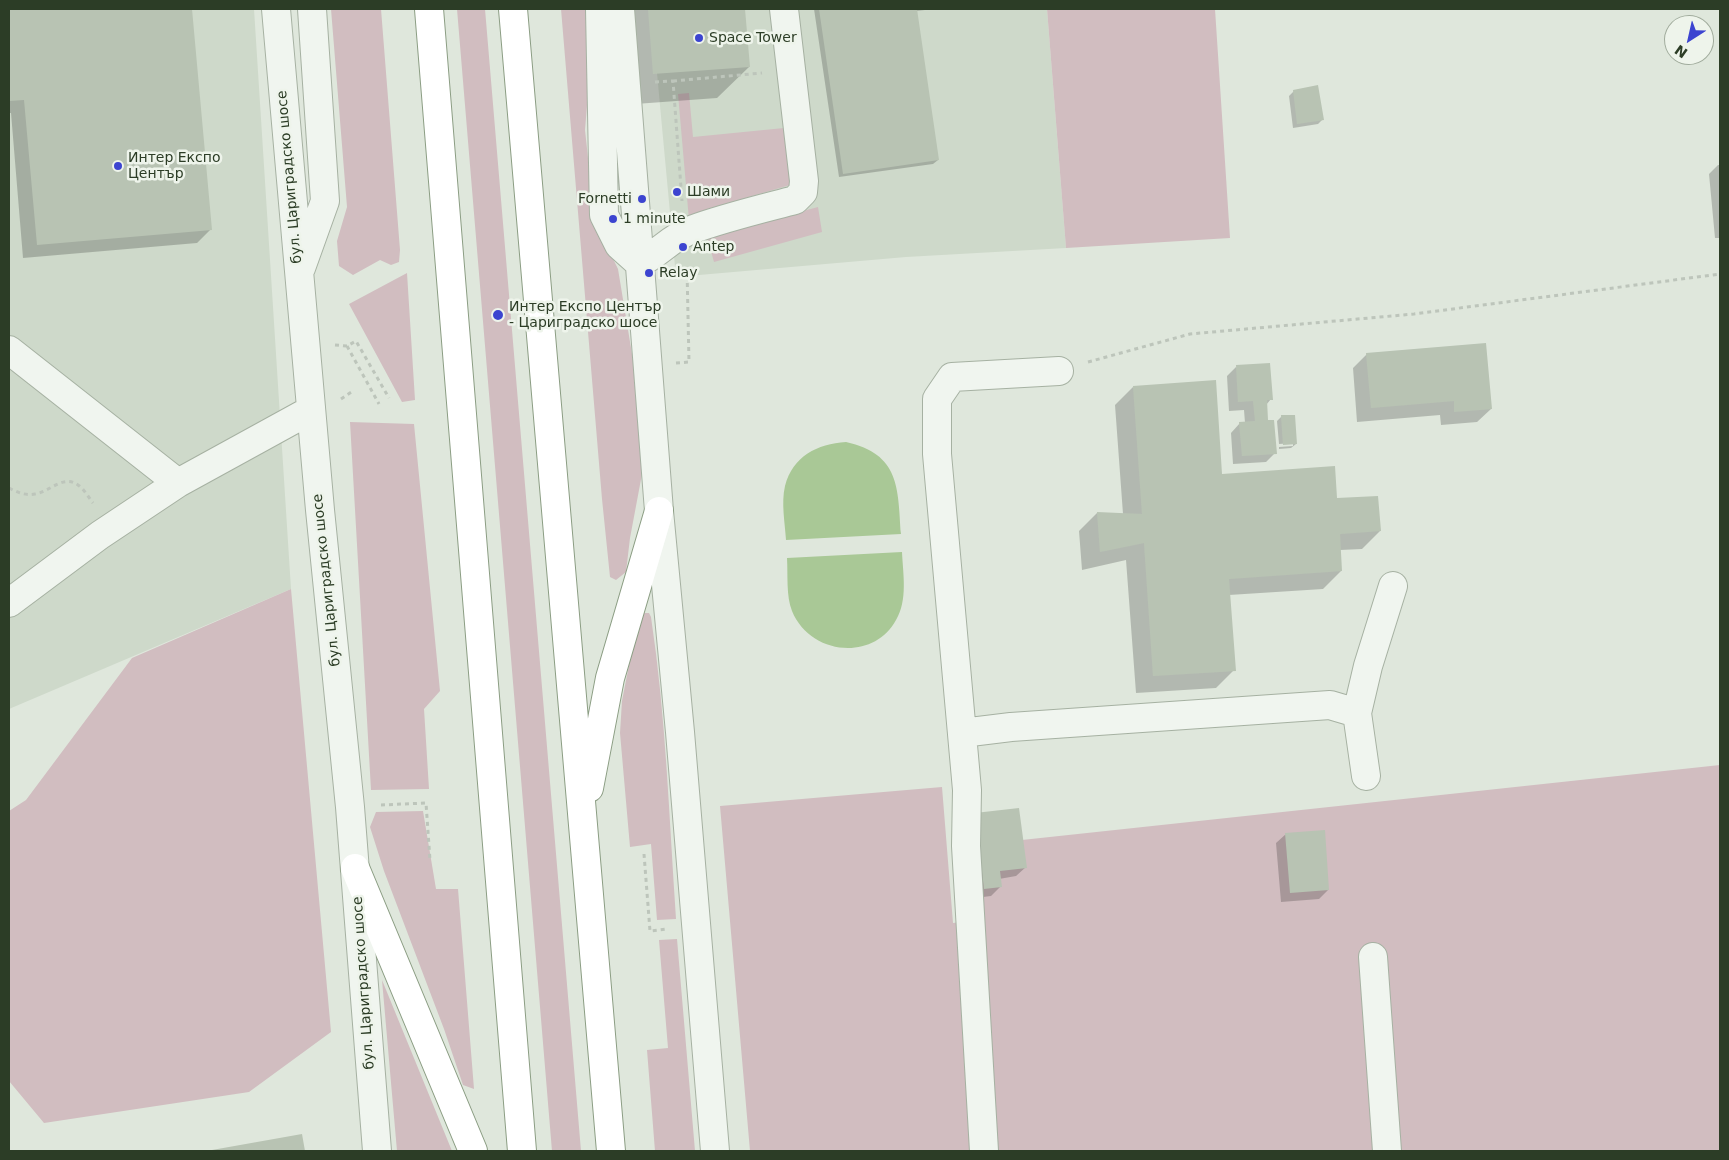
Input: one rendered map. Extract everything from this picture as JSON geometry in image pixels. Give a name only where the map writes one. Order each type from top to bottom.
[{"type":"highway","points":[[429,9],[522,1151]]},
{"type":"highway","points":[[513,9],[611,1151]]},
{"type":"highway","points":[[583,819],[610,678],[659,511]]},
{"type":"highway","points":[[355,868],[473,1151]]},
{"type":"street","name":"бул. Цариградско шосе","points":[[276,9],[320,510],[350,807],[377,1151]]},
{"type":"street","points":[[299,275],[326,201],[312,9]]},
{"type":"street","points":[[600,9],[604,215],[619,245],[639,263]]},
{"type":"street","points":[[620,9],[659,511],[715,1151]]},
{"type":"street","points":[[639,263],[652,257],[665,243],[689,230],[795,200],[803,192],[804,181],[784,9]]},
{"type":"street","points":[[9,350],[178,483]]},
{"type":"street","points":[[984,1151],[966,846],[967,790],[937,454],[937,399],[952,377],[1058,371]]},
{"type":"street","points":[[9,603],[105,532],[178,483],[311,410]]},
{"type":"street","points":[[1366,776],[1358,713],[1368,666],[1393,586]]},
{"type":"street","points":[[962,733],[1011,727],[1330,705],[1358,713]]},
{"type":"street","points":[[1373,958],[1388,1151]]},
{"type":"path","points":[[648,82],[763,73]]},
{"type":"path","points":[[673,81],[682,204]]},
{"type":"path","points":[[676,363],[689,362],[686,261]]},
{"type":"path","points":[[1058,371],[1190,334],[1414,314],[1720,274]]},
{"type":"path","points":[[356,341],[389,398]]},
{"type":"path","points":[[347,346],[379,404]]},
{"type":"path","points":[[9,488],[18,493],[36,494],[61,482],[78,485],[94,505],[105,532]]},
{"type":"path","points":[[350,807],[426,803],[430,860]]},
{"type":"path","points":[[644,854],[650,931],[676,928]]},
{"type":"shaded area","points":[[9,9],[254,9],[291,589],[9,709]]},
{"type":"shaded area","points":[[331,9],[381,9],[400,250],[399,262],[391,265],[380,260],[353,275],[339,266],[337,241],[347,207]]},
{"type":"shaded area","points":[[457,9],[485,9],[581,1151],[552,1151]]},
{"type":"shaded area","points":[[561,9],[595,9],[585,130],[595,222],[618,269],[633,360],[642,474],[630,538],[626,572],[616,580],[610,577],[602,499]]},
{"type":"shaded area","points":[[651,9],[1047,9],[1066,248],[906,257],[676,277]]},
{"type":"shaded area","points":[[1047,9],[1215,9],[1230,238],[1066,248]]},
{"type":"shaded area","points":[[689,93],[693,137],[784,128],[788,130],[791,135],[790,185],[707,209],[707,213],[689,220],[678,94]]},
{"type":"shaded area","points":[[818,207],[822,232],[714,262],[707,237]]},
{"type":"shaded area","points":[[407,273],[415,400],[402,402],[349,304]]},
{"type":"shaded area","points":[[350,422],[414,424],[440,691],[424,709],[429,789],[371,790]]},
{"type":"shaded area","points":[[846,442],[877,455],[893,475],[899,502],[901,534],[786,540],[783,506],[784,493],[785,486],[794,467],[800,459],[816,449],[835,443]]},
{"type":"shaded area","points":[[902,552],[904,587],[902,604],[896,620],[886,633],[873,642],[858,647],[842,648],[827,644],[813,637],[801,626],[790,605],[787,558]]},
{"type":"shaded area","points":[[291,589],[331,1032],[249,1092],[44,1123],[9,1081],[9,811],[26,800],[132,658]]},
{"type":"shaded area","points":[[649,613],[651,617],[660,692],[676,919],[657,920],[651,844],[630,847],[620,733],[622,701],[641,614]]},
{"type":"shaded area","points":[[1720,765],[1720,1151],[750,1151],[720,806],[942,787],[953,923],[970,921],[966,846]]},
{"type":"shaded area","points":[[423,811],[436,889],[458,889],[474,1089],[463,1085],[444,1029],[384,871],[370,827],[376,812]]},
{"type":"shaded area","points":[[677,939],[695,1151],[655,1151],[647,1050],[668,1048],[659,940]]},
{"type":"shaded area","points":[[382,980],[452,1151],[397,1151]]},
{"type":"building","name":"Интер Експо Център","points":[[9,9],[192,9],[212,230],[37,245],[24,100],[9,101]]},
{"type":"building","name":"Space Tower","points":[[648,9],[745,9],[750,67],[653,74]]},
{"type":"building","points":[[819,9],[917,9],[939,160],[843,174]]},
{"type":"building","points":[[1318,85],[1324,120],[1297,124],[1293,90]]},
{"type":"building","points":[[1486,343],[1492,409],[1454,412],[1454,401],[1371,408],[1366,353]]},
{"type":"building","points":[[1270,363],[1273,400],[1267,400],[1268,420],[1274,420],[1277,454],[1242,456],[1239,422],[1255,421],[1253,401],[1238,402],[1236,365]]},
{"type":"building","points":[[1216,380],[1222,474],[1335,466],[1337,498],[1378,496],[1381,531],[1340,534],[1342,571],[1229,579],[1236,671],[1153,676],[1144,543],[1100,552],[1097,512],[1142,514],[1133,386]]},
{"type":"building","points":[[1281,415],[1295,415],[1297,444],[1283,445]]},
{"type":"building","points":[[1019,808],[1027,868],[1000,871],[1002,887],[984,889],[975,813]]},
{"type":"building","points":[[1325,830],[1329,890],[1290,893],[1285,833]]},
{"type":"building","points":[[302,1134],[305,1151],[212,1151],[212,1150]]},
{"type":"place","name":"Space Tower","points":[[699,38]]},
{"type":"place","name":"Интер Експо Център","points":[[118,166]]},
{"type":"place","name":"Шами","points":[[677,192]]},
{"type":"place","name":"Fornetti","points":[[642,199]]},
{"type":"place","name":"1 minute","points":[[613,219]]},
{"type":"place","name":"Antep","points":[[683,247]]},
{"type":"place","name":"Relay","points":[[649,273]]},
{"type":"place","name":"Интер Експо Център - Цариградско шосе","points":[[498,315]]}]
